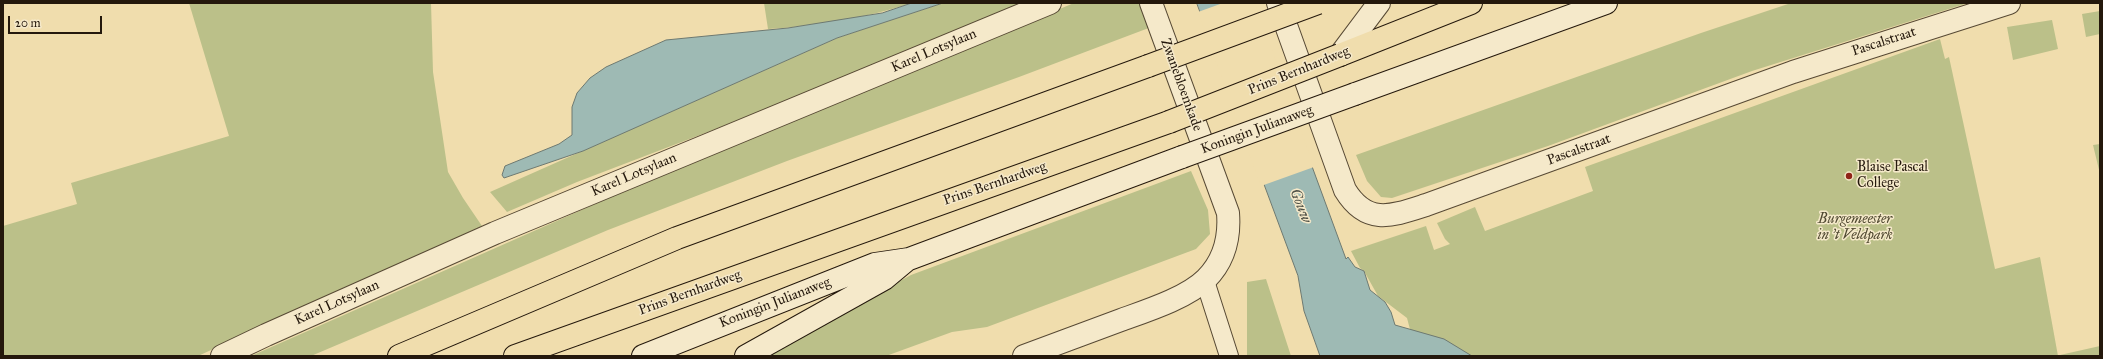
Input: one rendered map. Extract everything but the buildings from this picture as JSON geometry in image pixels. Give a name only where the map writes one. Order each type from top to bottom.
[{"type":"main road","points":[[399,356],[677,238],[1318,3]]},
{"type":"main road","name":"Prins Bernhardweg","points":[[515,356],[1169,122],[1471,3]]},
{"type":"street","name":"Karel Lotsylaan","points":[[222,356],[495,233],[1050,3]]},
{"type":"street","name":"Zwanebloemkade","points":[[1151,3],[1228,213],[1227,240],[1222,259],[1205,281]]},
{"type":"street","name":"Pascalstraat","points":[[1278,3],[1345,190],[1352,202],[1365,212],[1379,216],[1395,215],[1426,205],[1793,72],[2009,3]]},
{"type":"street","points":[[1340,55],[1379,3]]},
{"type":"street","name":"Koningin Julianaweg","points":[[643,356],[875,264],[909,259],[1182,157],[1606,3]]},
{"type":"street","name":"Koningin Julianaweg","points":[[746,356],[884,279],[909,259]]},
{"type":"street","points":[[1024,356],[1155,308],[1205,281]]},
{"type":"lane","points":[[1205,281],[1229,356]]},
{"type":"green space","points":[[189,3],[431,3],[433,72],[448,172],[482,226],[198,356],[3,356],[3,226],[77,204],[71,183],[229,136]]},
{"type":"green space","points":[[764,3],[912,3],[859,17],[804,26],[768,29]]},
{"type":"green space","points":[[943,3],[1027,3],[713,130],[577,182],[507,212],[490,192],[837,38]]},
{"type":"green space","points":[[1074,3],[1139,3],[1154,26],[1019,77],[787,161],[608,230],[311,356],[251,356],[629,189]]},
{"type":"green space","points":[[1791,3],[1968,3],[1752,71],[1548,146],[1392,198],[1381,197],[1367,181],[1356,155],[1701,33]]},
{"type":"green space","points":[[2100,11],[2100,34],[2086,37],[2082,14]]},
{"type":"green space","points":[[2052,20],[2058,49],[2013,60],[2007,27]]},
{"type":"green space","name":"Burgemeester in 't Veldpark","points":[[1940,39],[1945,59],[1949,57],[1995,269],[2040,257],[2058,356],[1417,356],[1407,318],[1378,296],[1351,251],[1426,226],[1434,250],[1450,244],[1445,239],[1437,223],[1475,207],[1485,231],[1593,191],[1585,167]]},
{"type":"green space","points":[[2100,144],[2100,174],[2093,145]]},
{"type":"green space","points":[[1191,171],[1208,210],[1210,234],[1196,249],[987,327],[952,332],[886,356],[762,356],[911,275]]},
{"type":"green space","points":[[1266,279],[1291,356],[1247,356],[1247,282]]},
{"type":"green space","points":[[2100,346],[2100,356],[2060,355]]},
{"type":"water","points":[[912,3],[943,3],[837,38],[583,151],[504,178],[502,175],[505,166],[559,144],[572,135],[572,107],[577,93],[590,78],[606,67],[666,40],[788,28],[882,13]]},
{"type":"water","name":"Gouw","points":[[1197,3],[1252,3],[1346,259],[1348,257],[1355,267],[1364,271],[1370,290],[1385,302],[1391,312],[1395,325],[1444,339],[1472,356],[1320,356],[1304,311],[1298,276]]},
{"type":"pier","points":[[1223,3],[1255,3],[1314,167],[1261,186],[1198,12]]},
{"type":"place","name":"Blaise Pascal College","points":[[1849,176]]}]
